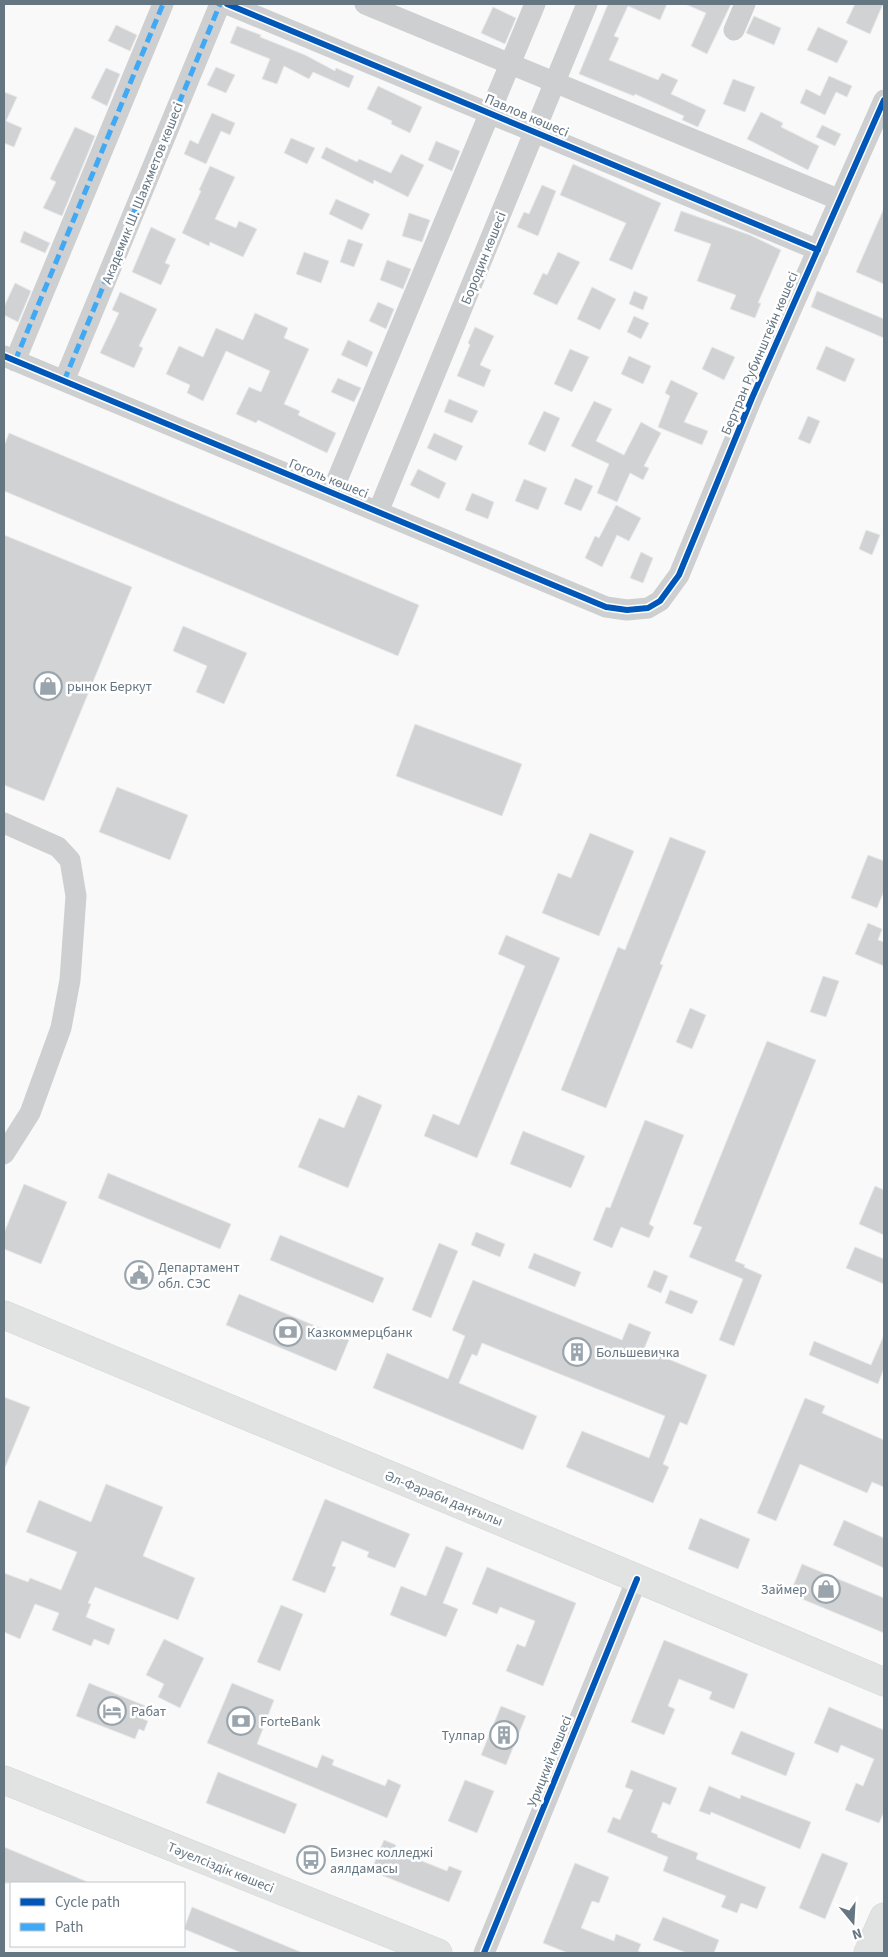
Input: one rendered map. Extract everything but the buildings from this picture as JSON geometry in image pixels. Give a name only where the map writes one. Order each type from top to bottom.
[{"type":"main road","name":"Әл-Фараби даңғылы","points":[[4,1315],[884,1682]]},
{"type":"main road","name":"Тәуелсіздік көшесі","points":[[4,1780],[438,1953]]},
{"type":"main road","points":[[868,1953],[884,1917]]},
{"type":"street","points":[[9,359],[163,4]]},
{"type":"street","name":"Академик Ш. Шаяхметов көшесі","points":[[64,382],[220,4]]},
{"type":"street","name":"Павлов көшесі","points":[[226,4],[818,250]]},
{"type":"street","points":[[365,4],[840,200]]},
{"type":"street","points":[[332,492],[535,4]]},
{"type":"street","name":"Бородин көшесі","points":[[378,512],[587,4]]},
{"type":"street","points":[[734,30],[745,4]]},
{"type":"street","name":"Бертран Рубинштейн көшесі","points":[[648,608],[660,601],[679,575],[752,398],[884,100]]},
{"type":"street","name":"Гоголь көшесі","points":[[9,359],[606,607],[627,610],[648,608]]},
{"type":"street","points":[[4,823],[58,847],[70,860],[76,896],[70,980],[61,1028],[30,1113],[4,1154]]},
{"type":"street","name":"Урицкий көшесі","points":[[484,1953],[637,1579]]},
{"type":"marked path","points":[[15,361],[163,4]]},
{"type":"marked path","points":[[64,381],[220,4]]},
{"type":"cycle path","points":[[227,4],[818,250]]},
{"type":"cycle path","points":[[4,356],[606,607],[627,610],[648,608],[660,601],[679,575],[752,398],[884,100]]},
{"type":"cycle path","points":[[484,1953],[637,1579]]},
{"type":"place","name":"рынок Беркут","points":[[48,686]]},
{"type":"place","name":"Департамент обл. СЭС","points":[[139,1275]]},
{"type":"place","name":"Казкоммерцбанк","points":[[288,1332]]},
{"type":"place","name":"Большевичка","points":[[577,1352]]},
{"type":"place","name":"Займер","points":[[826,1589]]},
{"type":"place","name":"Рабат","points":[[112,1711]]},
{"type":"place","name":"ForteBank","points":[[241,1721]]},
{"type":"place","name":"Тулпар","points":[[504,1735]]},
{"type":"place","name":"Бизнес колледжі аялдамасы","points":[[311,1860]]}]
